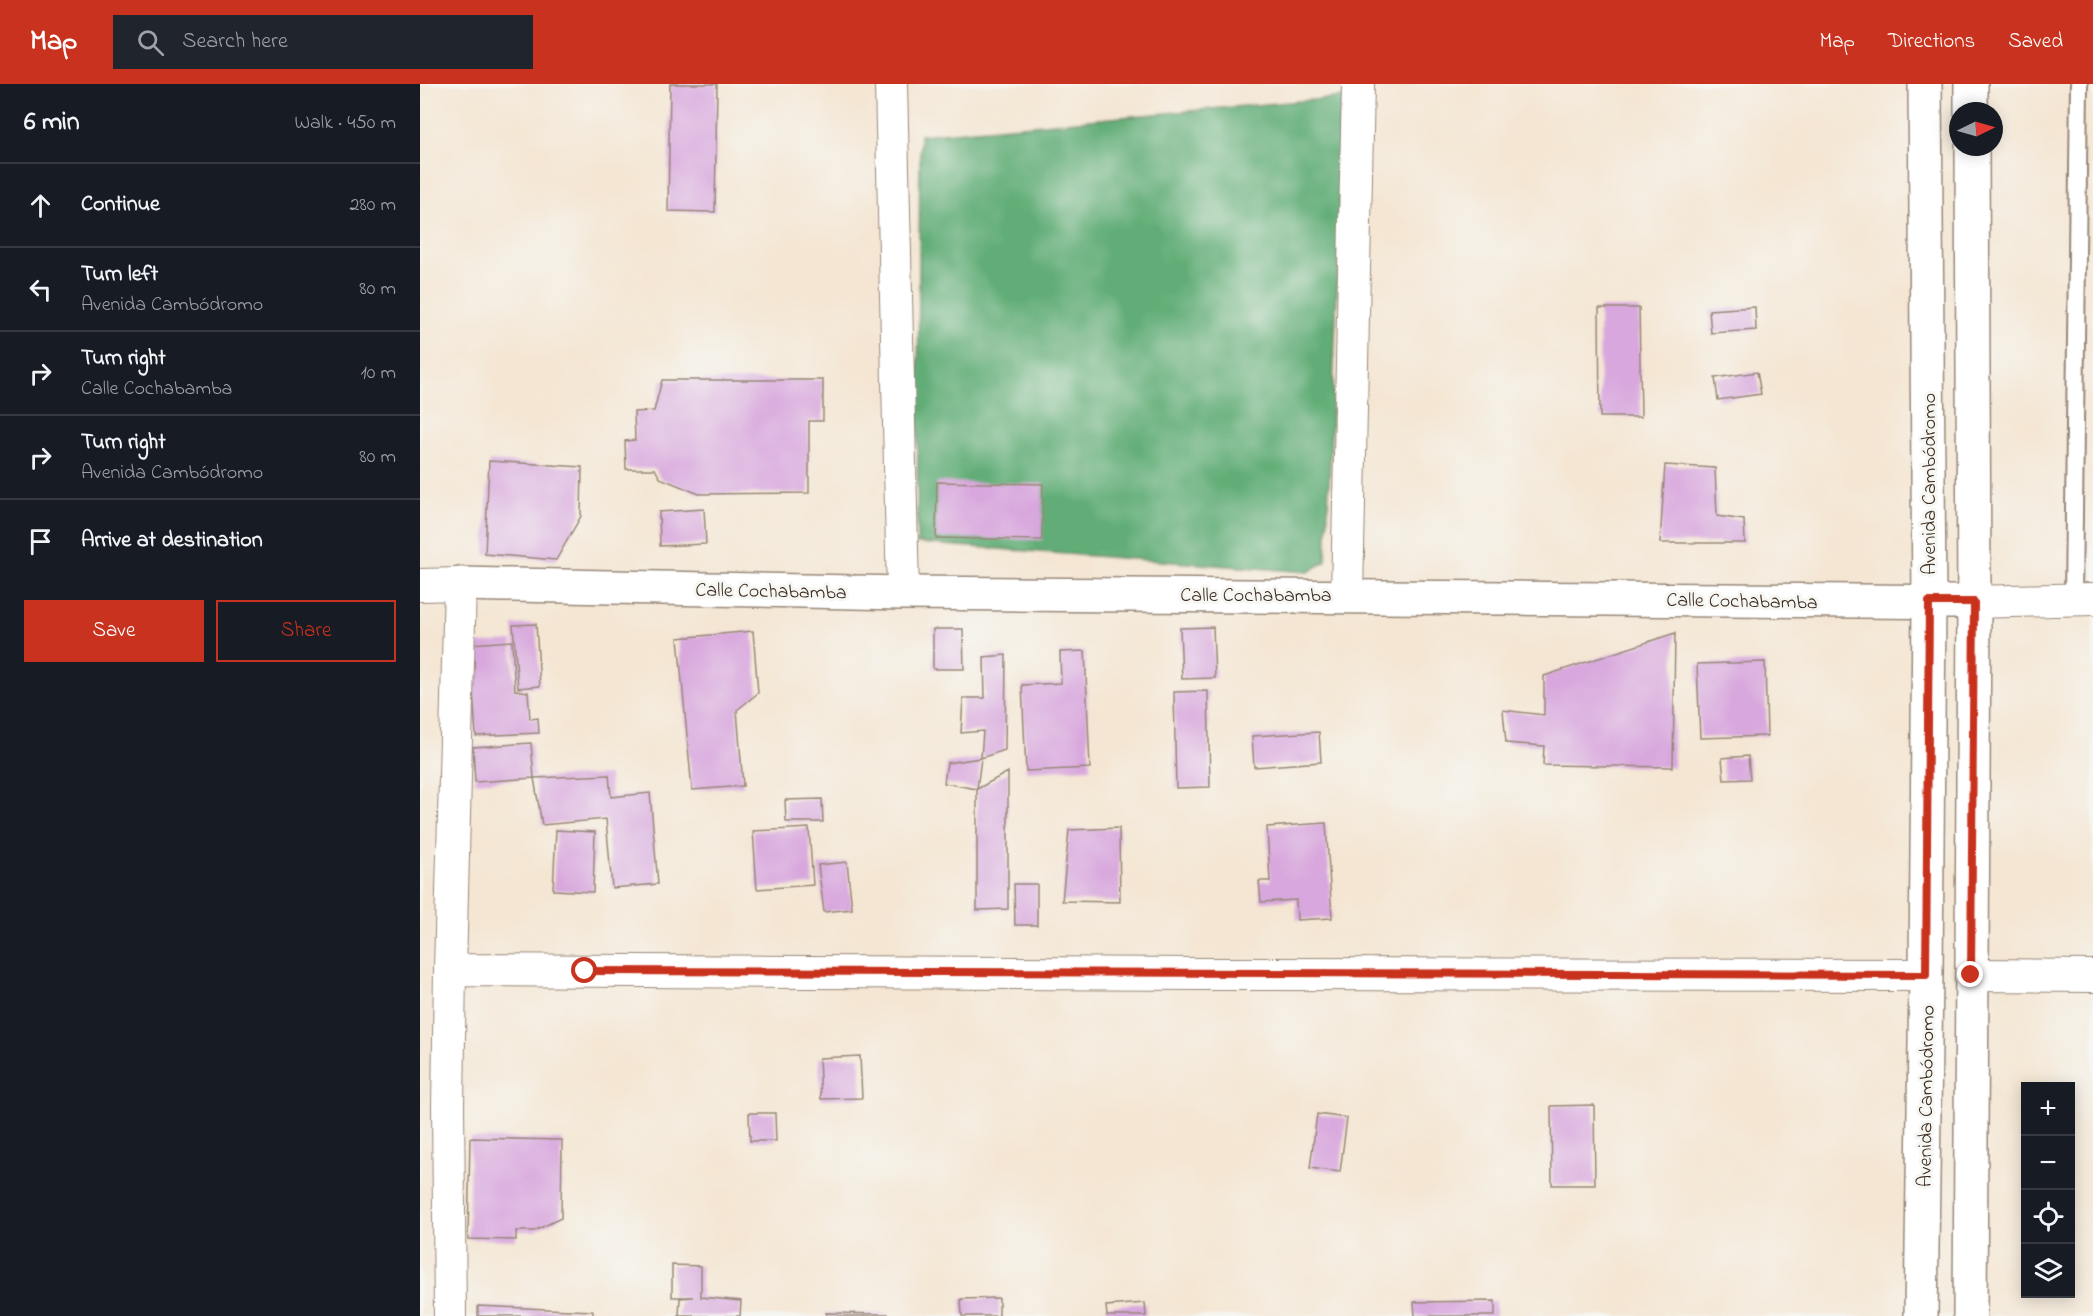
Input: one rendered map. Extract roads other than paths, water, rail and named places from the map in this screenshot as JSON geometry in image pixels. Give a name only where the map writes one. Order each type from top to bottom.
[{"type":"street","points":[[891,84],[903,593]]},
{"type":"street","points":[[1347,595],[1358,84]]},
{"type":"street","name":"Avenida Cambódromo","points":[[1921,1316],[1929,602],[1925,84]]},
{"type":"street","points":[[1971,84],[1971,102]]},
{"type":"street","points":[[1970,1316],[1974,602],[1972,156]]},
{"type":"street","points":[[450,1316],[448,1095],[460,584]]},
{"type":"street","name":"Calle Cochabamba","points":[[420,585],[903,593],[1347,595],[1929,602],[2083,599]]},
{"type":"street","points":[[450,970],[1198,975],[1926,975]]},
{"type":"street","points":[[1971,975],[2093,976]]},
{"type":"lane","points":[[2079,84],[2083,599]]}]
